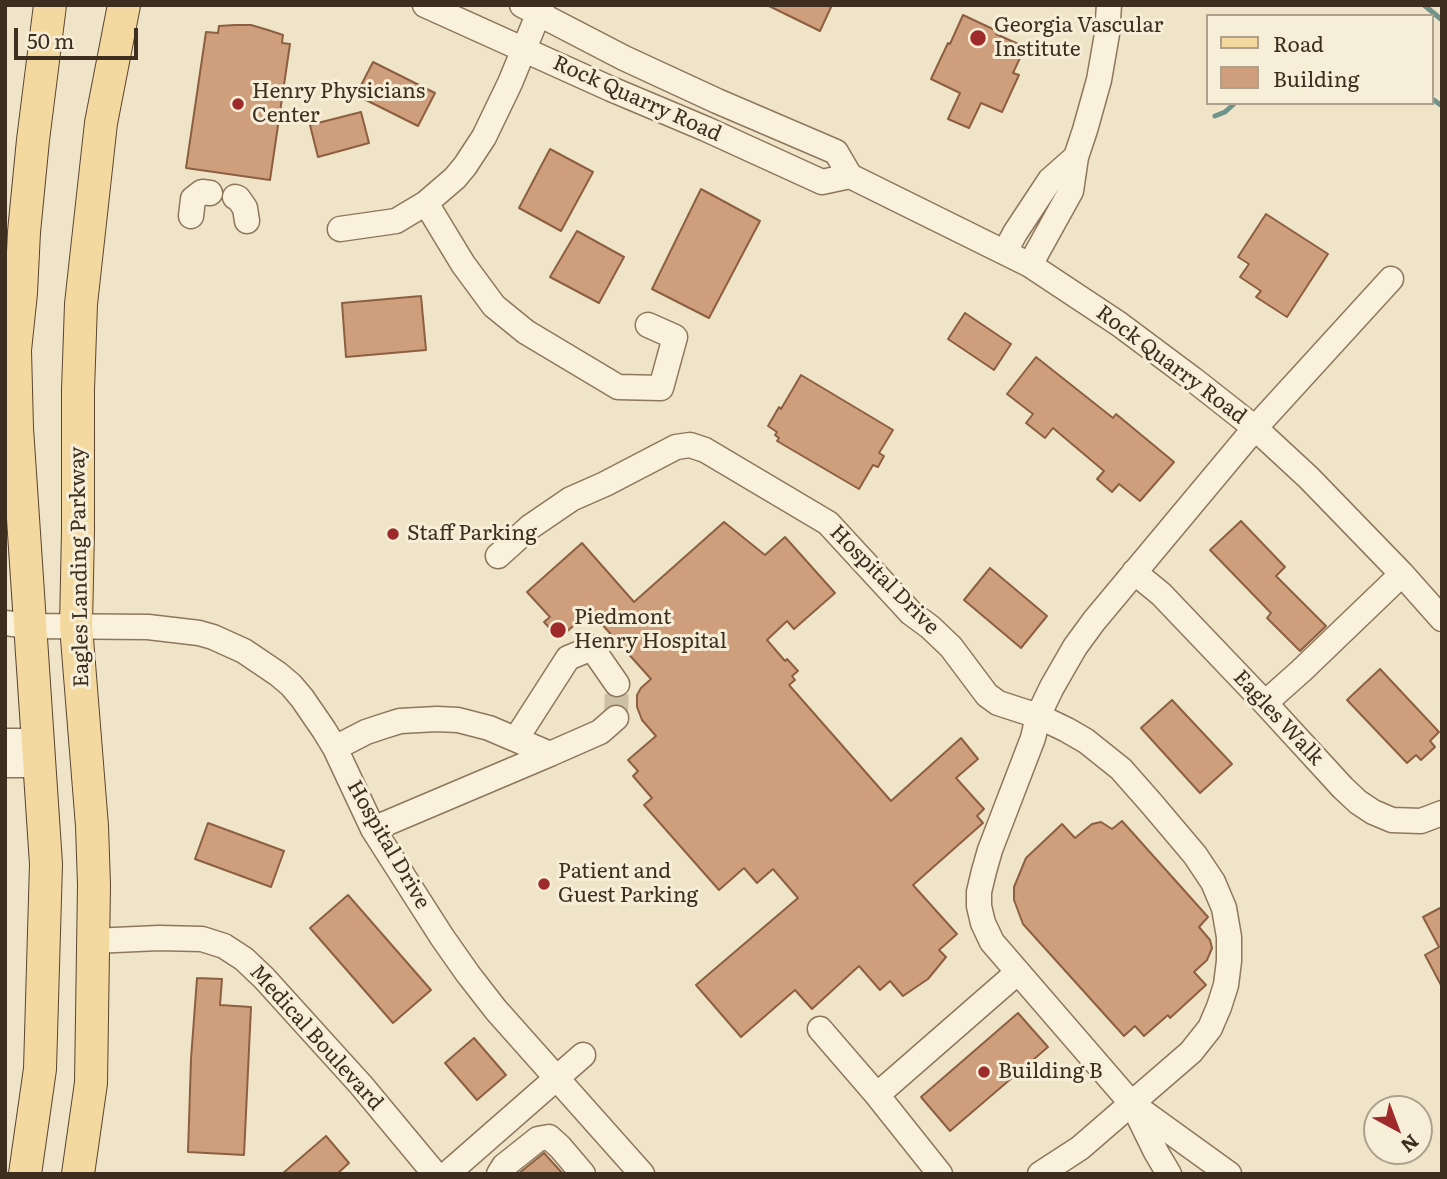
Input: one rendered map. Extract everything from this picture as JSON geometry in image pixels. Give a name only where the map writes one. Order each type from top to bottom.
[{"type":"main road","points":[[25,1174],[40,1069],[46,864],[39,753],[18,625],[15,350],[33,140],[50,5]]},
{"type":"main road","name":"Eagles Landing Parkway","points":[[78,1174],[91,1083],[94,885],[76,626],[81,303],[101,123],[124,5]]},
{"type":"street","name":"Rock Quarry Road","points":[[425,5],[822,182],[850,176]]},
{"type":"street","points":[[1030,265],[1071,191],[1076,157],[1099,80],[1109,5]]},
{"type":"street","name":"Rock Quarry Road","points":[[534,8],[624,58],[836,152],[850,176],[1030,265],[1119,324],[1255,428],[1402,574],[1442,620]]},
{"type":"street","points":[[340,229],[396,221],[426,203],[455,178],[484,137],[510,83],[523,50],[534,8]]},
{"type":"street","points":[[1005,252],[1050,180],[1076,157]]},
{"type":"street","points":[[191,216],[193,199],[202,192],[210,194]]},
{"type":"street","points":[[235,197],[245,208],[247,221]]},
{"type":"street","points":[[426,203],[463,264],[494,306],[526,332],[618,387],[661,388],[675,337],[648,325]]},
{"type":"street","points":[[1229,1174],[1132,1104],[992,942],[983,923],[979,892],[990,850],[1033,738],[1038,716],[1075,648],[1134,572],[1255,428],[1391,279]]},
{"type":"street","name":"Hospital Drive","points":[[498,556],[530,527],[571,499],[677,447],[690,445],[705,450],[828,523],[911,613],[951,647],[987,695],[998,703],[1038,716],[1067,730],[1086,741],[1121,769],[1195,855],[1213,882],[1224,908],[1229,937],[1226,985],[1210,1028],[1191,1052],[1080,1148],[1040,1174]]},
{"type":"street","name":"Eagles Walk","points":[[1134,572],[1161,594],[1358,802],[1392,820],[1413,822],[1442,813]]},
{"type":"street","points":[[1265,703],[1402,574]]},
{"type":"street","name":"Hospital Drive","points":[[18,625],[148,626],[214,637],[244,651],[291,685],[335,748],[373,829],[468,974],[496,1010],[642,1174]]},
{"type":"street","points":[[516,739],[568,658],[592,648],[617,684]]},
{"type":"street","points":[[373,829],[600,732],[616,718]]},
{"type":"street","points":[[335,748],[366,732],[400,721],[458,720],[489,727],[550,754]]},
{"type":"street","points":[[5,741],[39,753]]},
{"type":"street","points":[[5,765],[39,753]]},
{"type":"street","name":"Medical Boulevard","points":[[93,941],[202,939],[223,946],[244,958],[361,1086],[435,1174]]},
{"type":"street","points":[[877,1095],[1018,972]]},
{"type":"street","points":[[820,1029],[940,1174]]},
{"type":"street","points":[[447,1174],[583,1055]]},
{"type":"street","points":[[1132,1104],[1169,1174]]},
{"type":"street","points":[[499,1174],[503,1166],[538,1139],[549,1137],[583,1174]]},
{"type":"building","points":[[767,5],[832,5],[820,31]]},
{"type":"building","points":[[963,15],[1025,47],[1013,73],[1019,75],[1002,112],[981,103],[969,128],[948,119],[960,93],[931,79]]},
{"type":"building","name":"Henry Physicians Center","points":[[251,25],[283,35],[282,43],[290,44],[270,180],[186,168],[206,32],[218,33],[219,26]]},
{"type":"building","points":[[373,62],[435,93],[418,126],[356,95]]},
{"type":"building","points":[[361,112],[369,143],[318,157],[310,125]]},
{"type":"building","points":[[550,149],[593,172],[561,231],[519,208]]},
{"type":"building","points":[[701,189],[760,221],[709,318],[652,289]]},
{"type":"building","points":[[1266,214],[1328,254],[1287,317],[1256,297],[1261,291],[1240,277],[1249,264],[1238,257]]},
{"type":"building","points":[[577,231],[624,257],[599,303],[550,277]]},
{"type":"building","points":[[421,296],[426,350],[346,357],[342,303]]},
{"type":"building","points":[[965,313],[1011,344],[994,370],[948,339]]},
{"type":"building","points":[[1036,357],[1113,418],[1116,414],[1174,462],[1140,501],[1119,484],[1112,492],[1097,479],[1104,471],[1053,428],[1045,438],[1026,423],[1033,414],[1007,394]]},
{"type":"building","points":[[801,375],[893,430],[879,453],[884,456],[878,467],[873,465],[859,489],[777,441],[777,432],[768,426]]},
{"type":"building","points":[[1241,521],[1285,567],[1276,576],[1326,626],[1300,651],[1267,618],[1271,613],[1210,550]]},
{"type":"building","points":[[724,522],[765,555],[785,537],[835,593],[794,629],[787,621],[767,640],[785,661],[787,659],[798,671],[792,676],[795,680],[789,685],[891,801],[961,738],[978,759],[956,778],[984,809],[977,816],[983,823],[913,885],[957,934],[939,950],[946,957],[928,979],[903,996],[890,981],[880,990],[859,966],[812,1009],[795,990],[741,1037],[696,985],[798,898],[773,869],[757,883],[744,868],[719,890],[644,805],[652,798],[633,776],[638,771],[628,760],[656,736],[642,720],[637,707],[637,695],[651,679],[590,611],[563,635],[558,629],[554,633],[544,622],[550,617],[527,592],[582,543],[634,602]]},
{"type":"building","points":[[990,568],[1047,616],[1021,648],[964,600]]},
{"type":"building","points":[[1380,669],[1439,732],[1430,741],[1435,747],[1421,760],[1416,755],[1407,763],[1347,700]]},
{"type":"building","points":[[1172,700],[1232,764],[1200,793],[1141,728]]},
{"type":"building","points":[[1122,821],[1208,917],[1199,927],[1210,940],[1212,948],[1207,960],[1194,972],[1206,985],[1170,1018],[1168,1015],[1144,1036],[1135,1026],[1124,1036],[1023,924],[1014,900],[1014,887],[1026,858],[1062,824],[1075,838],[1092,824],[1101,822],[1112,829]]},
{"type":"building","points":[[208,823],[284,851],[271,887],[195,859]]},
{"type":"building","points":[[348,895],[431,990],[393,1023],[310,928]]},
{"type":"building","points":[[1442,907],[1442,987],[1425,955],[1439,947],[1423,917]]},
{"type":"building","points":[[197,978],[222,979],[220,1005],[251,1007],[244,1155],[188,1152]]},
{"type":"building","name":"Building B","points":[[1018,1013],[1048,1047],[950,1131],[921,1097]]},
{"type":"building","points":[[474,1038],[506,1075],[477,1100],[445,1063]]},
{"type":"building","points":[[326,1136],[349,1163],[337,1174],[282,1174]]},
{"type":"building","points":[[544,1153],[563,1174],[518,1174]]},
{"type":"waterway","points":[[1424,5],[1442,20]]},
{"type":"waterway","points":[[1433,99],[1442,106]]},
{"type":"waterway","points":[[1215,116],[1233,105]]},
{"type":"tunnel","points":[[616,718],[617,684]]},
{"type":"place","name":"Georgia Vascular Institute","points":[[978,38]]},
{"type":"place","name":"Henry Physicians Center","points":[[238,104]]},
{"type":"place","name":"Staff Parking","points":[[393,534]]},
{"type":"place","name":"Piedmont Henry Hospital","points":[[558,630]]},
{"type":"place","name":"Patient and Guest Parking","points":[[544,884]]},
{"type":"place","name":"Building B","points":[[984,1072]]}]
